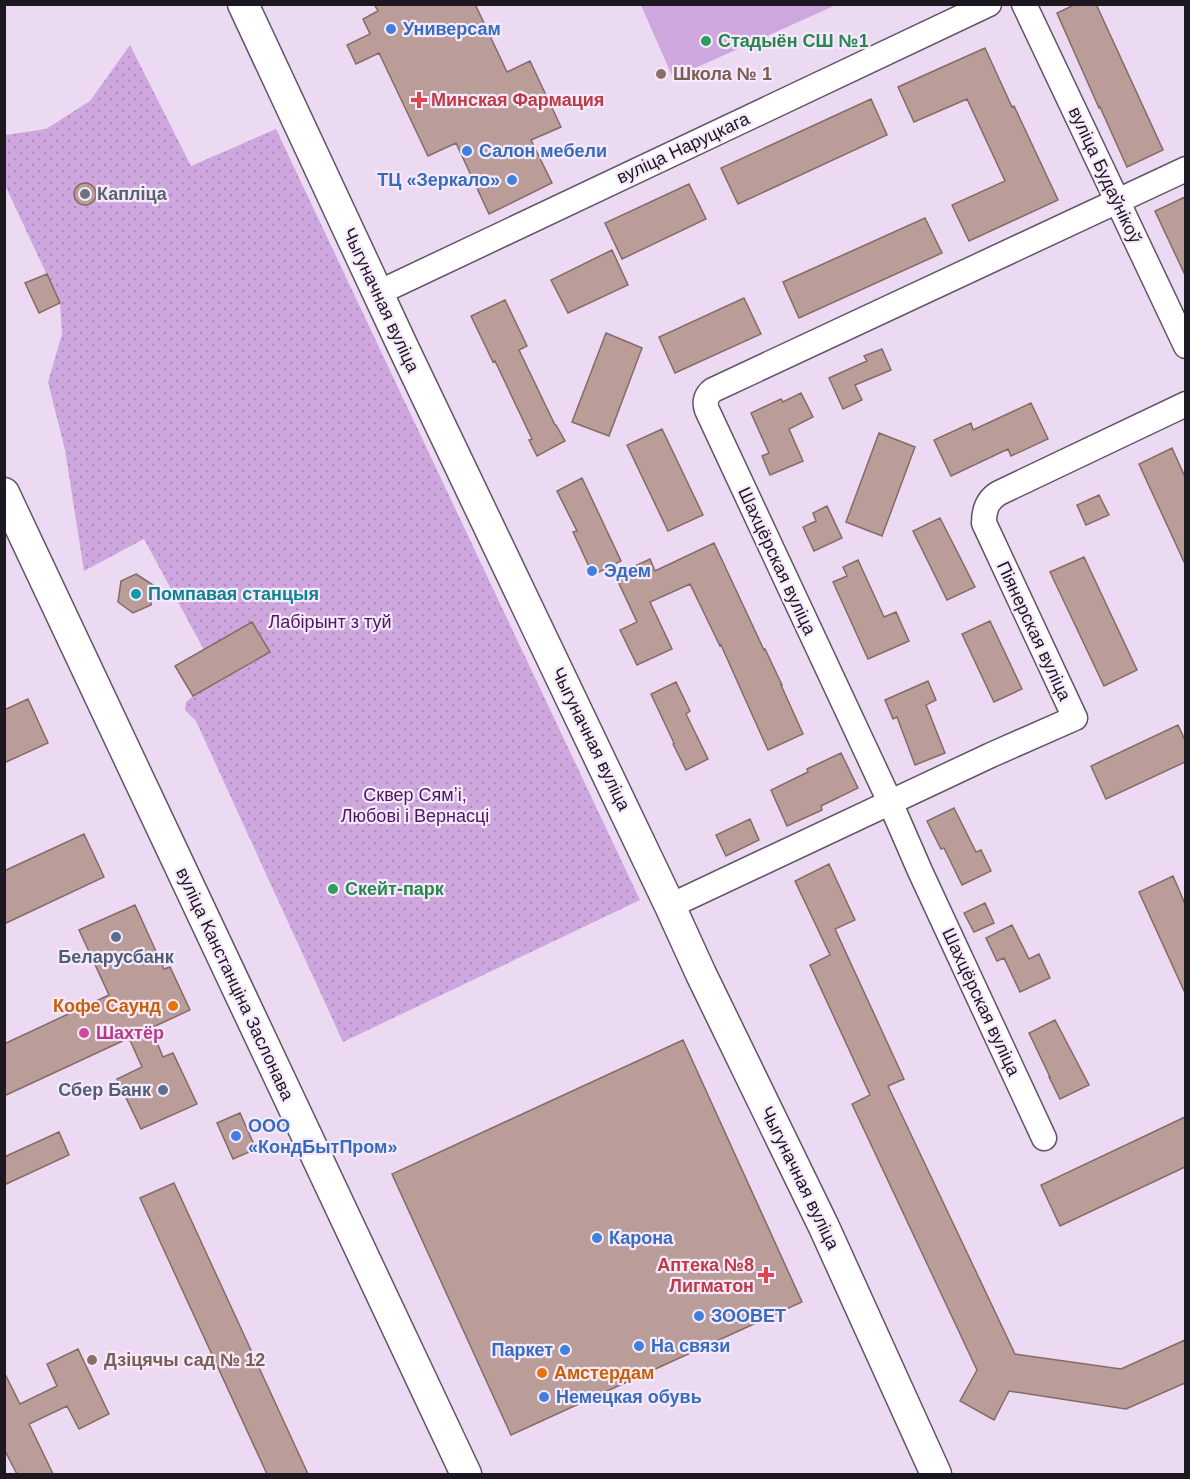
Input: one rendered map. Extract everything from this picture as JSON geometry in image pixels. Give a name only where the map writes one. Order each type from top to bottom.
[{"type":"main road","name":"Чыгуначная вуліца","points":[[243,4],[701,974],[824,1227],[936,1474]]},
{"type":"main road","name":"вуліца Канстанціна Заслонава","points":[[4,493],[466,1474]]},
{"type":"street","name":"вуліца Наруцкага","points":[[378,293],[989,4]]},
{"type":"street","name":"вуліца Будаўнікоў","points":[[1024,4],[1185,346]]},
{"type":"street","points":[[1117,201],[1185,169]]},
{"type":"street","name":"Шахцёрская вуліца","points":[[1044,1137],[705,405],[709,393],[713,390],[1117,201]]},
{"type":"street","name":"Піянерская вуліца","points":[[670,906],[1001,750],[1075,718],[984,523],[984,513],[992,497],[1185,404]]},
{"type":"green space","name":"Стадыён СШ №1","points":[[641,5],[836,5],[673,78]]},
{"type":"green space","name":"Сквер Сямʼі, Любові і Вернасці","points":[[130,45],[191,166],[276,129],[640,900],[343,1042],[196,721],[185,710],[186,702],[193,696],[270,651],[252,622],[204,650],[144,539],[84,571],[65,450],[48,382],[62,334],[60,303],[5,185],[5,135],[46,129],[90,101]]},
{"type":"building","points":[[374,4],[475,4],[507,72],[530,61],[561,127],[531,140],[552,183],[489,214],[456,143],[428,156],[379,53],[356,64],[347,45],[370,34],[363,19],[378,11]]},
{"type":"building","points":[[1076,4],[1096,4],[1163,150],[1127,167],[1057,13]]},
{"type":"building","points":[[985,48],[1058,200],[969,241],[952,205],[1005,181],[967,99],[914,122],[898,87]]},
{"type":"building","points":[[871,99],[887,135],[738,204],[721,168]]},
{"type":"building","name":"Капліца","points":[[85,183],[93,186],[96,194],[93,202],[85,205],[77,202],[74,194],[77,186]]},
{"type":"building","points":[[689,184],[706,219],[622,259],[605,223]]},
{"type":"building","points":[[1185,197],[1185,275],[1155,211]]},
{"type":"building","points":[[925,218],[942,253],[799,318],[783,282]]},
{"type":"building","points":[[612,250],[628,285],[568,313],[551,280]]},
{"type":"building","points":[[47,274],[60,303],[39,313],[25,283]]},
{"type":"building","points":[[744,298],[761,334],[675,373],[659,337]]},
{"type":"building","points":[[505,300],[527,346],[519,350],[565,441],[537,456],[529,440],[532,439],[471,316]]},
{"type":"building","points":[[606,333],[642,348],[609,436],[572,422]]},
{"type":"building","points":[[882,349],[891,370],[855,385],[862,400],[843,409],[829,378],[867,361],[864,356]]},
{"type":"building","points":[[801,393],[813,417],[789,429],[803,461],[770,475],[762,456],[769,453],[751,413],[781,399],[783,402]]},
{"type":"building","points":[[1031,403],[1048,439],[1011,456],[1008,449],[951,476],[934,440],[971,423],[973,430]]},
{"type":"building","points":[[662,429],[703,515],[668,531],[627,445]]},
{"type":"building","points":[[879,433],[915,447],[882,536],[846,522]]},
{"type":"building","points":[[1172,448],[1185,477],[1185,564],[1139,464]]},
{"type":"building","points":[[582,478],[621,561],[593,575],[573,532],[577,531],[557,491]]},
{"type":"building","points":[[1099,495],[1109,515],[1086,525],[1077,505]]},
{"type":"building","points":[[827,506],[842,538],[814,551],[803,527],[816,521],[813,513]]},
{"type":"building","points":[[940,518],[975,587],[947,600],[913,531]]},
{"type":"building","points":[[714,543],[803,734],[768,750],[721,645],[690,584],[650,602],[672,649],[637,665],[620,630],[637,622],[615,575],[650,559],[655,571]]},
{"type":"building","points":[[1084,557],[1137,670],[1104,686],[1050,572]]},
{"type":"building","points":[[858,560],[884,617],[896,612],[909,641],[868,659],[833,582],[847,576],[843,567]]},
{"type":"building","name":"Помпавая станцыя","points":[[136,574],[153,585],[151,605],[133,613],[118,602],[121,581]]},
{"type":"building","points":[[990,621],[1022,689],[994,702],[962,634]]},
{"type":"building","points":[[252,622],[270,652],[193,696],[175,666]]},
{"type":"building","points":[[928,681],[936,700],[926,705],[945,753],[915,765],[897,717],[893,719],[885,700]]},
{"type":"building","points":[[676,682],[690,711],[686,714],[708,759],[686,770],[651,694]]},
{"type":"building","points":[[28,699],[48,743],[4,763],[4,710]]},
{"type":"building","points":[[1178,725],[1185,740],[1185,762],[1106,799],[1091,766]]},
{"type":"building","points":[[841,753],[858,788],[821,806],[822,810],[787,826],[771,790]]},
{"type":"building","points":[[954,808],[976,852],[981,850],[991,871],[962,885],[944,848],[941,849],[927,821]]},
{"type":"building","points":[[750,819],[759,840],[726,856],[716,835]]},
{"type":"building","points":[[84,834],[104,877],[4,924],[4,871]]},
{"type":"building","points":[[829,864],[855,920],[835,929],[904,1079],[888,1086],[1015,1354],[1121,1369],[1185,1340],[1185,1383],[1126,1409],[1009,1391],[994,1420],[960,1401],[977,1370],[852,1104],[870,1095],[810,965],[830,955],[795,881]]},
{"type":"building","points":[[1173,876],[1185,904],[1185,993],[1139,892]]},
{"type":"building","points":[[985,903],[994,923],[974,932],[964,913]]},
{"type":"building","points":[[135,905],[164,969],[170,967],[190,1010],[151,1028],[163,1057],[173,1053],[197,1104],[141,1129],[117,1079],[142,1067],[129,1038],[4,1096],[4,1044],[109,995],[79,930]]},
{"type":"building","points":[[1012,925],[1029,959],[1039,954],[1050,978],[1020,992],[1004,958],[997,961],[986,938]]},
{"type":"building","points":[[1055,1020],[1089,1085],[1060,1099],[1029,1033]]},
{"type":"building","name":"Карона","points":[[683,1040],[802,1302],[511,1435],[392,1174]]},
{"type":"building","name":"ООО «КондБытПром»","points":[[240,1113],[256,1149],[233,1159],[217,1123]]},
{"type":"building","points":[[1185,1117],[1185,1167],[1060,1226],[1041,1185]]},
{"type":"building","points":[[59,1132],[69,1155],[4,1185],[4,1157]]},
{"type":"building","points":[[174,1183],[308,1474],[267,1474],[140,1198]]},
{"type":"building","points":[[78,1349],[109,1414],[79,1429],[67,1406],[29,1424],[53,1474],[17,1474],[4,1449],[4,1372],[20,1404],[57,1386],[47,1364]]},
{"type":"place","name":"Универсам","points":[[391,29]]},
{"type":"place","name":"Стадыён СШ №1","points":[[706,41]]},
{"type":"place","name":"Школа № 1","points":[[661,74]]},
{"type":"place","name":"Минская Фармация","points":[[419,100]]},
{"type":"place","name":"Салон мебели","points":[[467,151]]},
{"type":"place","name":"ТЦ «Зеркало»","points":[[512,180]]},
{"type":"place","name":"Капліца","points":[[85,194]]},
{"type":"place","name":"Эдем","points":[[592,571]]},
{"type":"place","name":"Помпавая станцыя","points":[[136,594]]},
{"type":"place","name":"Скейт-парк","points":[[333,889]]},
{"type":"place","name":"Беларусбанк","points":[[116,937]]},
{"type":"place","name":"Кофе Саунд","points":[[173,1006]]},
{"type":"place","name":"Шахтёр","points":[[84,1033]]},
{"type":"place","name":"Сбер Банк","points":[[163,1090]]},
{"type":"place","name":"ООО «КондБытПром»","points":[[236,1136]]},
{"type":"place","name":"Карона","points":[[597,1238]]},
{"type":"place","name":"Аптека №8 Лигматон","points":[[766,1275]]},
{"type":"place","name":"ЗООВЕТ","points":[[699,1316]]},
{"type":"place","name":"На связи","points":[[639,1346]]},
{"type":"place","name":"Паркет","points":[[565,1350]]},
{"type":"place","name":"Дзіцячы сад № 12","points":[[92,1360]]},
{"type":"place","name":"Амстердам","points":[[542,1373]]},
{"type":"place","name":"Немецкая обувь","points":[[544,1397]]},
{"type":"park label","name":"Лабірынт з туй","points":[[330,622]]}]
